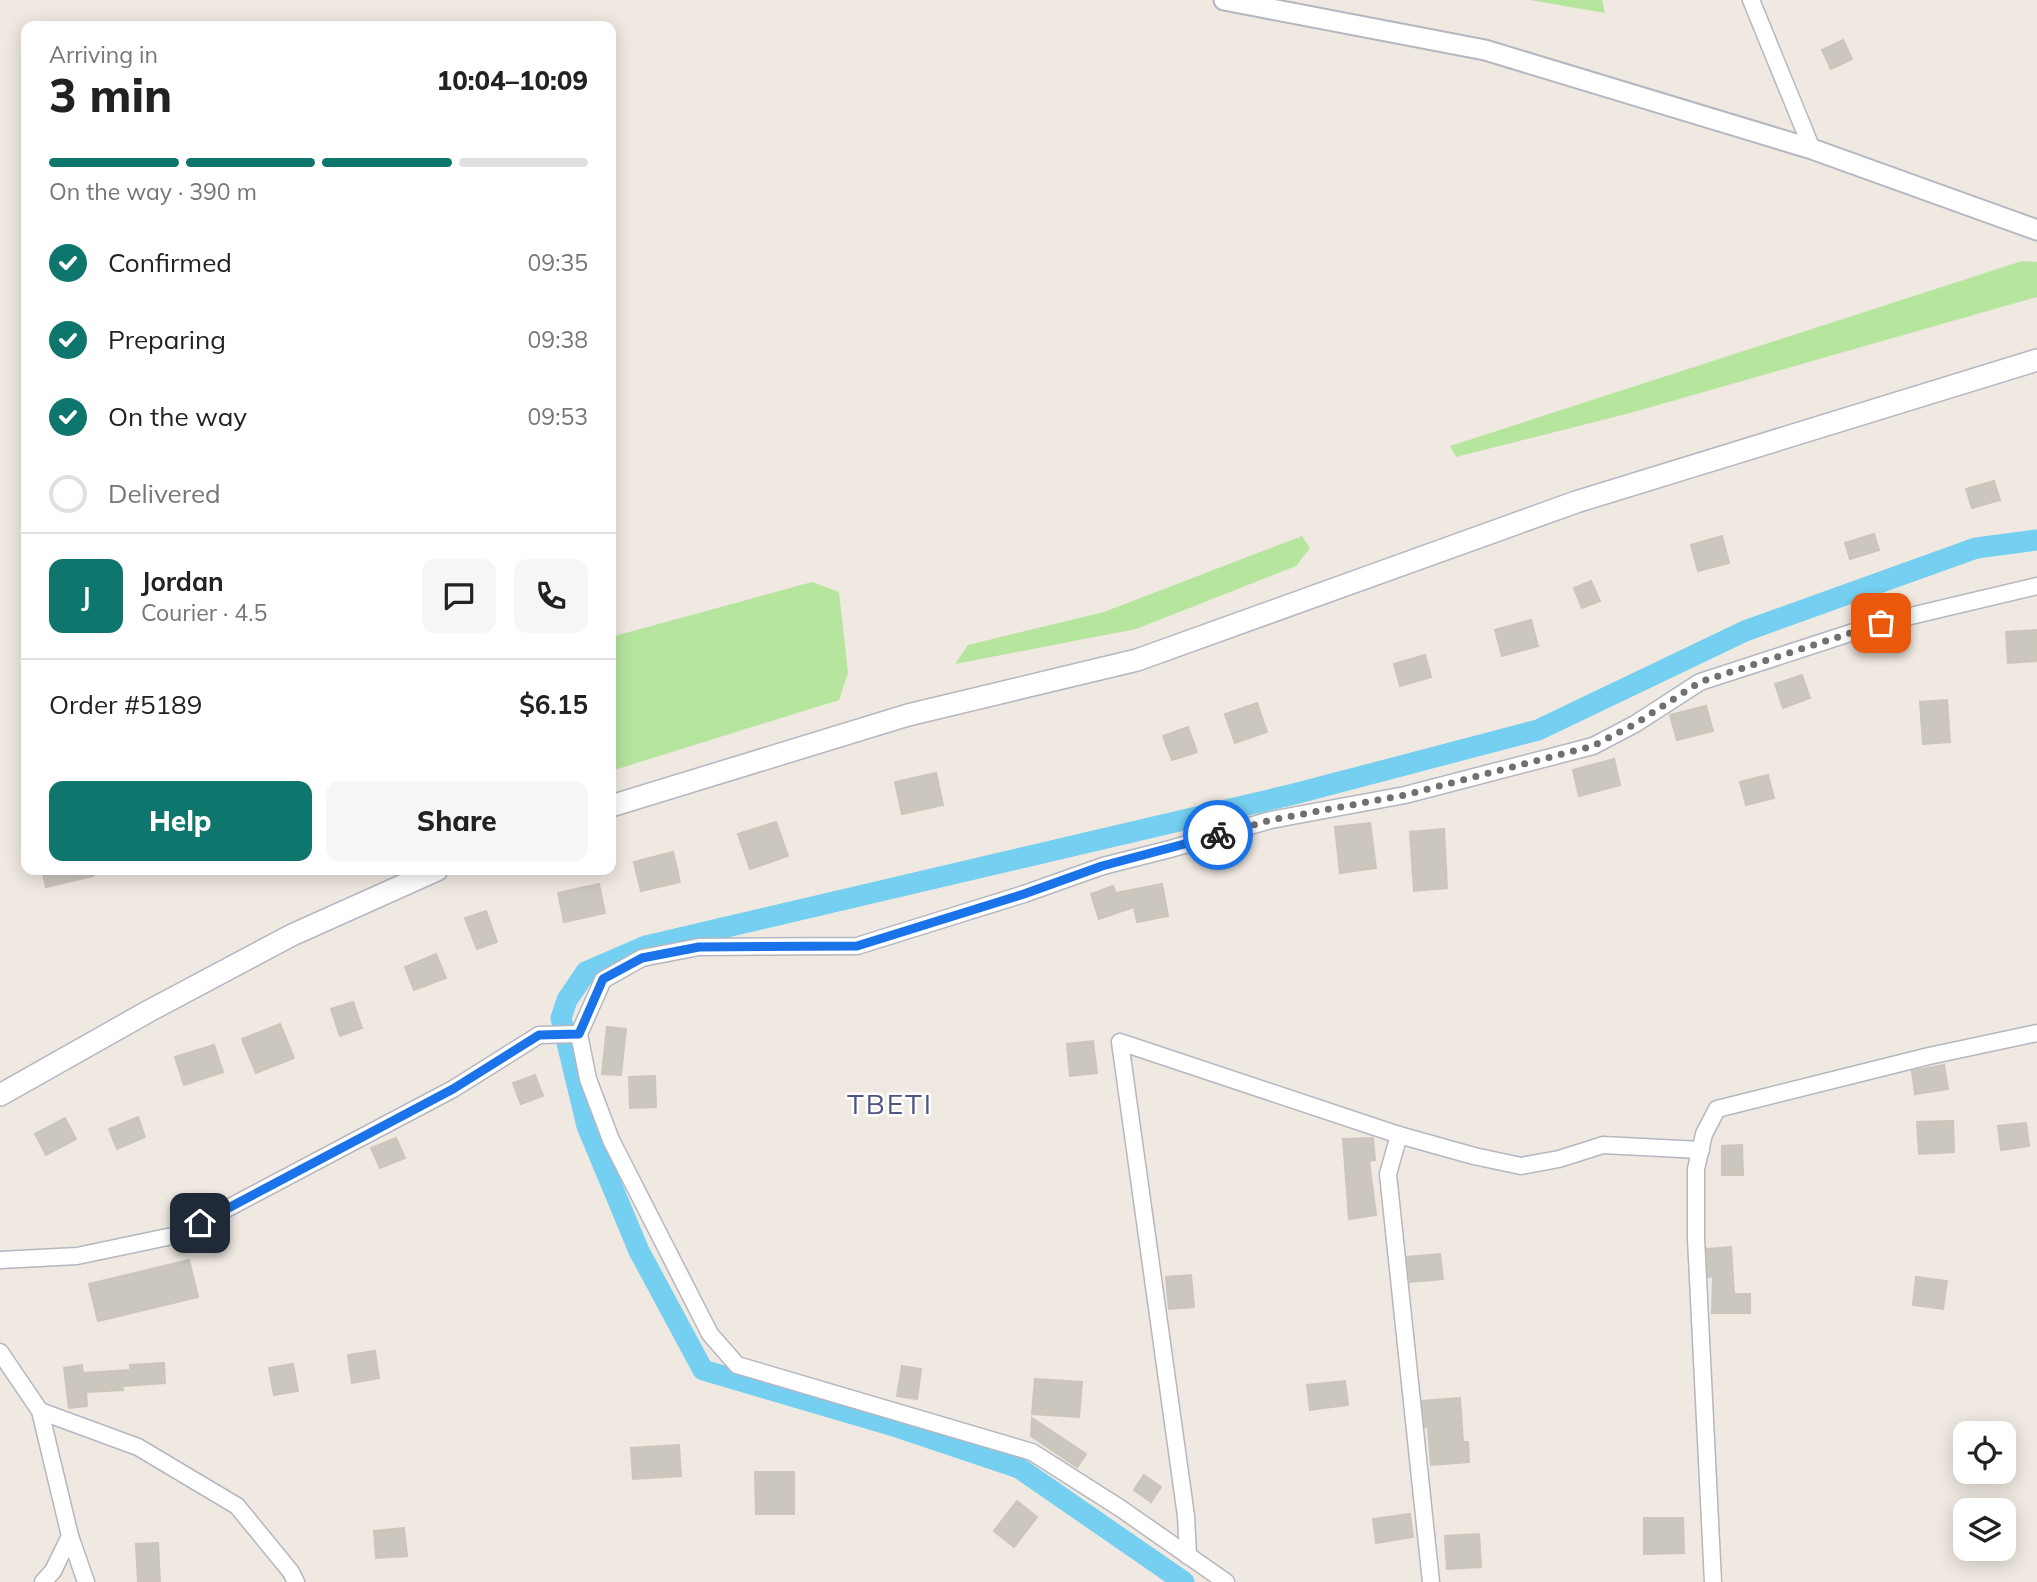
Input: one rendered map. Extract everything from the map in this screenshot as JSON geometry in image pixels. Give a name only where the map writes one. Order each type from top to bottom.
[{"type":"main road","points":[[616,804],[908,715],[1137,660],[1576,502],[2037,360]]},
{"type":"main road","points":[[0,1095],[292,935],[427,875]]},
{"type":"street","points":[[1224,0],[1485,50],[1812,149],[2037,230]]},
{"type":"street","points":[[1751,0],[1812,149]]},
{"type":"street","points":[[1226,1582],[1120,1508],[1032,1452],[737,1365],[710,1334],[611,1140],[588,1079],[579,1034],[603,979],[642,958],[699,947],[857,946],[1024,894],[1102,866],[1271,820],[1405,795],[1593,746],[1635,724],[1700,682],[1881,623],[2037,586]]},
{"type":"street","points":[[1713,1582],[1696,1238],[1696,1169],[1704,1134],[1717,1109],[1928,1056],[2037,1033]]},
{"type":"street","points":[[0,1260],[77,1256],[177,1235],[453,1089],[539,1035],[579,1034]]},
{"type":"street","points":[[1188,1556],[1186,1516],[1120,1042],[1399,1135],[1521,1166],[1559,1159],[1603,1145],[1700,1150]]},
{"type":"street","points":[[1399,1135],[1388,1174],[1431,1582]]},
{"type":"street","points":[[0,1352],[40,1411],[70,1536],[86,1582]]},
{"type":"street","points":[[40,1411],[138,1447],[237,1506],[291,1572],[296,1582]]},
{"type":"street","points":[[43,1582],[53,1571],[70,1536]]},
{"type":"green space","points":[[1530,0],[1602,0],[1605,13]]},
{"type":"green space","points":[[2022,261],[2037,262],[2037,297],[1630,413],[1456,457],[1450,446]]},
{"type":"green space","points":[[1302,536],[1310,548],[1296,566],[1136,629],[955,664],[968,645],[1104,612]]},
{"type":"green space","points":[[812,582],[839,592],[848,673],[839,700],[616,769],[616,636]]},
{"type":"building","points":[[1843,40],[1852,59],[1831,69],[1822,50]]},
{"type":"building","points":[[1994,481],[2000,500],[1972,508],[1966,489]]},
{"type":"building","points":[[1874,534],[1879,550],[1850,559],[1845,543]]},
{"type":"building","points":[[1722,536],[1729,563],[1698,571],[1691,545]]},
{"type":"building","points":[[1591,581],[1600,601],[1582,608],[1574,588]]},
{"type":"building","points":[[1531,620],[1538,646],[1502,656],[1495,630]]},
{"type":"building","points":[[2037,630],[2037,661],[2008,663],[2006,632]]},
{"type":"building","points":[[1425,655],[1431,677],[1400,686],[1394,664]]},
{"type":"building","points":[[1802,675],[1810,698],[1783,708],[1775,684]]},
{"type":"building","points":[[1947,700],[1950,742],[1923,744],[1920,702]]},
{"type":"building","points":[[1257,703],[1267,732],[1235,743],[1225,714]]},
{"type":"building","points":[[1706,706],[1713,731],[1677,740],[1670,715]]},
{"type":"building","points":[[1188,727],[1197,752],[1172,760],[1163,736]]},
{"type":"building","points":[[1614,759],[1620,785],[1579,796],[1573,770]]},
{"type":"building","points":[[936,773],[943,805],[902,814],[895,782]]},
{"type":"building","points":[[1768,775],[1774,798],[1746,805],[1740,782]]},
{"type":"building","points":[[776,822],[788,856],[750,869],[738,834]]},
{"type":"building","points":[[1370,823],[1376,868],[1340,873],[1335,827]]},
{"type":"building","points":[[1444,829],[1447,888],[1414,891],[1410,832]]},
{"type":"building","points":[[673,852],[680,882],[641,891],[634,862]]},
{"type":"building","points":[[43,875],[93,875],[93,876],[46,887]]},
{"type":"building","points":[[599,884],[605,913],[564,922],[558,893]]},
{"type":"building","points":[[1162,884],[1168,916],[1137,922],[1134,907],[1099,919],[1091,894],[1113,886],[1116,893]]},
{"type":"building","points":[[486,911],[497,942],[477,949],[465,918]]},
{"type":"building","points":[[436,954],[446,978],[414,990],[405,967]]},
{"type":"building","points":[[353,1002],[362,1028],[340,1036],[331,1009]]},
{"type":"building","points":[[280,1024],[294,1058],[256,1073],[242,1039]]},
{"type":"building","points":[[607,1027],[626,1029],[621,1075],[602,1074]]},
{"type":"building","points":[[1093,1041],[1097,1073],[1070,1076],[1067,1044]]},
{"type":"building","points":[[214,1045],[223,1072],[184,1085],[175,1057]]},
{"type":"building","points":[[1944,1065],[1948,1089],[1915,1094],[1912,1071]]},
{"type":"building","points":[[535,1075],[543,1096],[521,1104],[513,1083]]},
{"type":"building","points":[[655,1076],[656,1107],[630,1108],[629,1077]]},
{"type":"building","points":[[138,1117],[145,1137],[117,1149],[109,1129]]},
{"type":"building","points":[[65,1118],[76,1139],[46,1155],[35,1134]]},
{"type":"building","points":[[1953,1121],[1954,1152],[1919,1154],[1917,1122]]},
{"type":"building","points":[[2026,1123],[2029,1146],[2001,1150],[1998,1126]]},
{"type":"building","points":[[396,1138],[405,1158],[380,1168],[371,1148]]},
{"type":"building","points":[[1373,1138],[1375,1160],[1369,1161],[1376,1215],[1349,1219],[1343,1139]]},
{"type":"building","points":[[1742,1145],[1743,1175],[1722,1175],[1722,1146]]},
{"type":"building","points":[[1731,1247],[1734,1294],[1750,1294],[1750,1313],[1712,1313],[1713,1276],[1708,1277],[1707,1249]]},
{"type":"building","points":[[1440,1254],[1443,1279],[1410,1282],[1407,1257]]},
{"type":"building","points":[[189,1260],[198,1297],[98,1321],[89,1284]]},
{"type":"building","points":[[1191,1275],[1194,1307],[1169,1309],[1166,1277]]},
{"type":"building","points":[[1916,1277],[1947,1281],[1943,1309],[1913,1305]]},
{"type":"building","points":[[375,1351],[379,1378],[352,1383],[348,1355]]},
{"type":"building","points":[[164,1363],[165,1383],[122,1386],[123,1390],[86,1392],[87,1406],[69,1408],[64,1368],[82,1365],[83,1373],[130,1370],[130,1365]]},
{"type":"building","points":[[293,1364],[298,1391],[274,1395],[269,1368]]},
{"type":"building","points":[[902,1366],[921,1369],[917,1399],[897,1396]]},
{"type":"building","points":[[1035,1379],[1082,1382],[1079,1417],[1032,1414]]},
{"type":"building","points":[[1345,1381],[1348,1405],[1310,1410],[1307,1385]]},
{"type":"building","points":[[1460,1398],[1463,1442],[1468,1442],[1469,1462],[1431,1465],[1428,1427],[1425,1427],[1422,1401]]},
{"type":"building","points":[[1032,1418],[1086,1454],[1077,1467],[1031,1436]]},
{"type":"building","points":[[679,1445],[681,1476],[633,1479],[631,1448]]},
{"type":"building","points":[[755,1472],[794,1472],[794,1514],[756,1514]]},
{"type":"building","points":[[1144,1475],[1161,1487],[1151,1502],[1134,1490]]},
{"type":"building","points":[[1017,1501],[1037,1517],[1014,1547],[994,1531]]},
{"type":"building","points":[[1410,1514],[1413,1537],[1376,1543],[1373,1519]]},
{"type":"building","points":[[1644,1518],[1683,1518],[1684,1553],[1644,1554]]},
{"type":"building","points":[[404,1528],[407,1556],[376,1558],[374,1531]]},
{"type":"building","points":[[1479,1534],[1481,1567],[1447,1569],[1445,1536]]},
{"type":"building","points":[[158,1543],[160,1582],[138,1582],[136,1544]]},
{"type":"waterway","points":[[1184,1582],[1019,1468],[897,1427],[703,1370],[639,1251],[587,1126],[561,1018],[567,1000],[586,972],[646,946],[1294,794],[1538,730],[1745,631],[1976,548],[2037,540]]},
{"type":"way so far","points":[[1218,835],[1271,820],[1405,795],[1593,746],[1635,724],[1700,682],[1881,623]]},
{"type":"district","name":"TBETI","points":[[890,1104]]},
{"type":"route","points":[[200,1223],[453,1089],[539,1035],[579,1034],[603,979],[642,958],[699,947],[857,946],[1024,894],[1102,866],[1218,835]]}]
